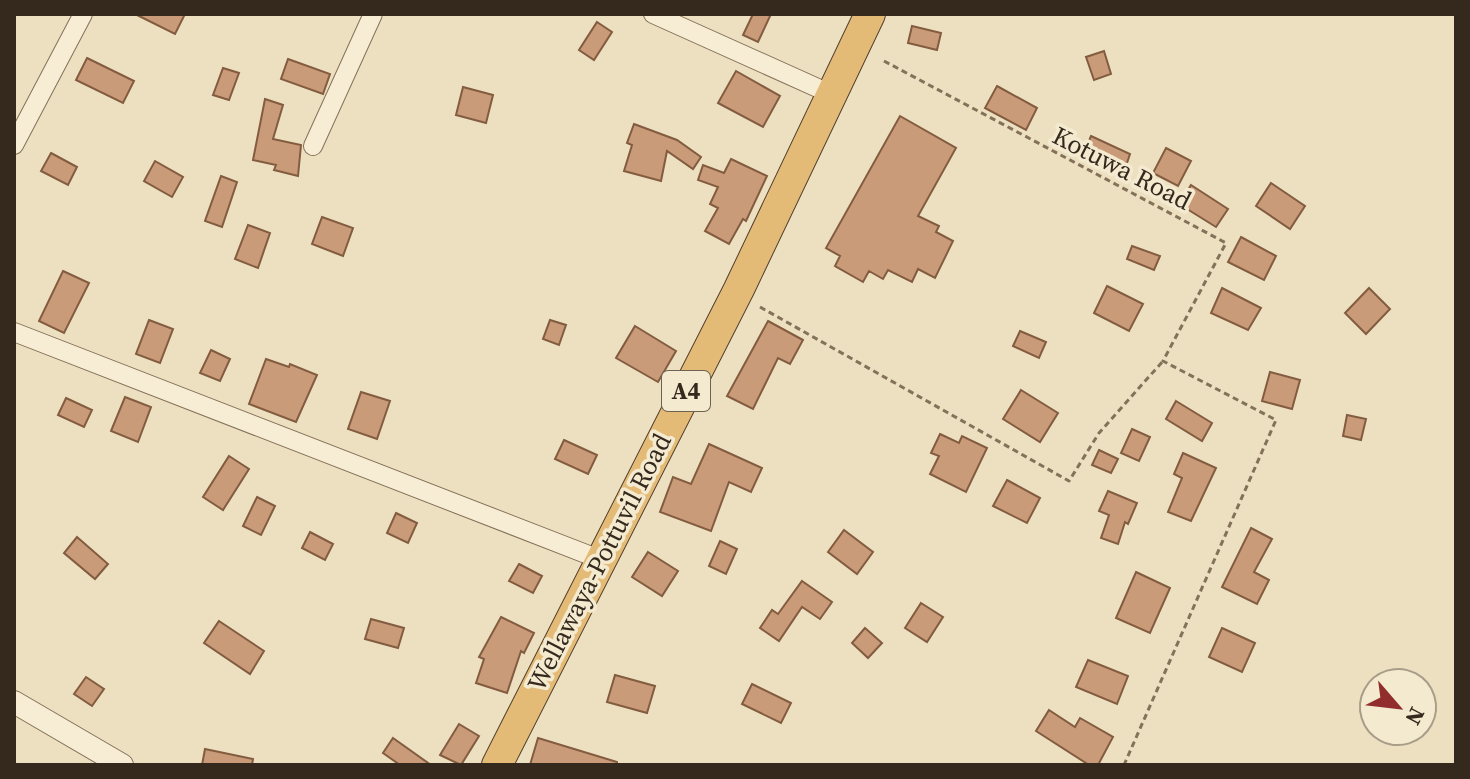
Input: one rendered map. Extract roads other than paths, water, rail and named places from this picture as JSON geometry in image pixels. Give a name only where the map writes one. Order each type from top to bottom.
[{"type":"highway","name":"Wellawaya-Pottuvil Road","points":[[497,765],[599,559],[739,289],[870,14]]},
{"type":"street","points":[[14,145],[83,14]]},
{"type":"street","points":[[313,146],[373,14]]},
{"type":"street","points":[[653,14],[831,94]]},
{"type":"street","points":[[14,332],[599,559]]},
{"type":"street","points":[[14,702],[122,765]]}]
